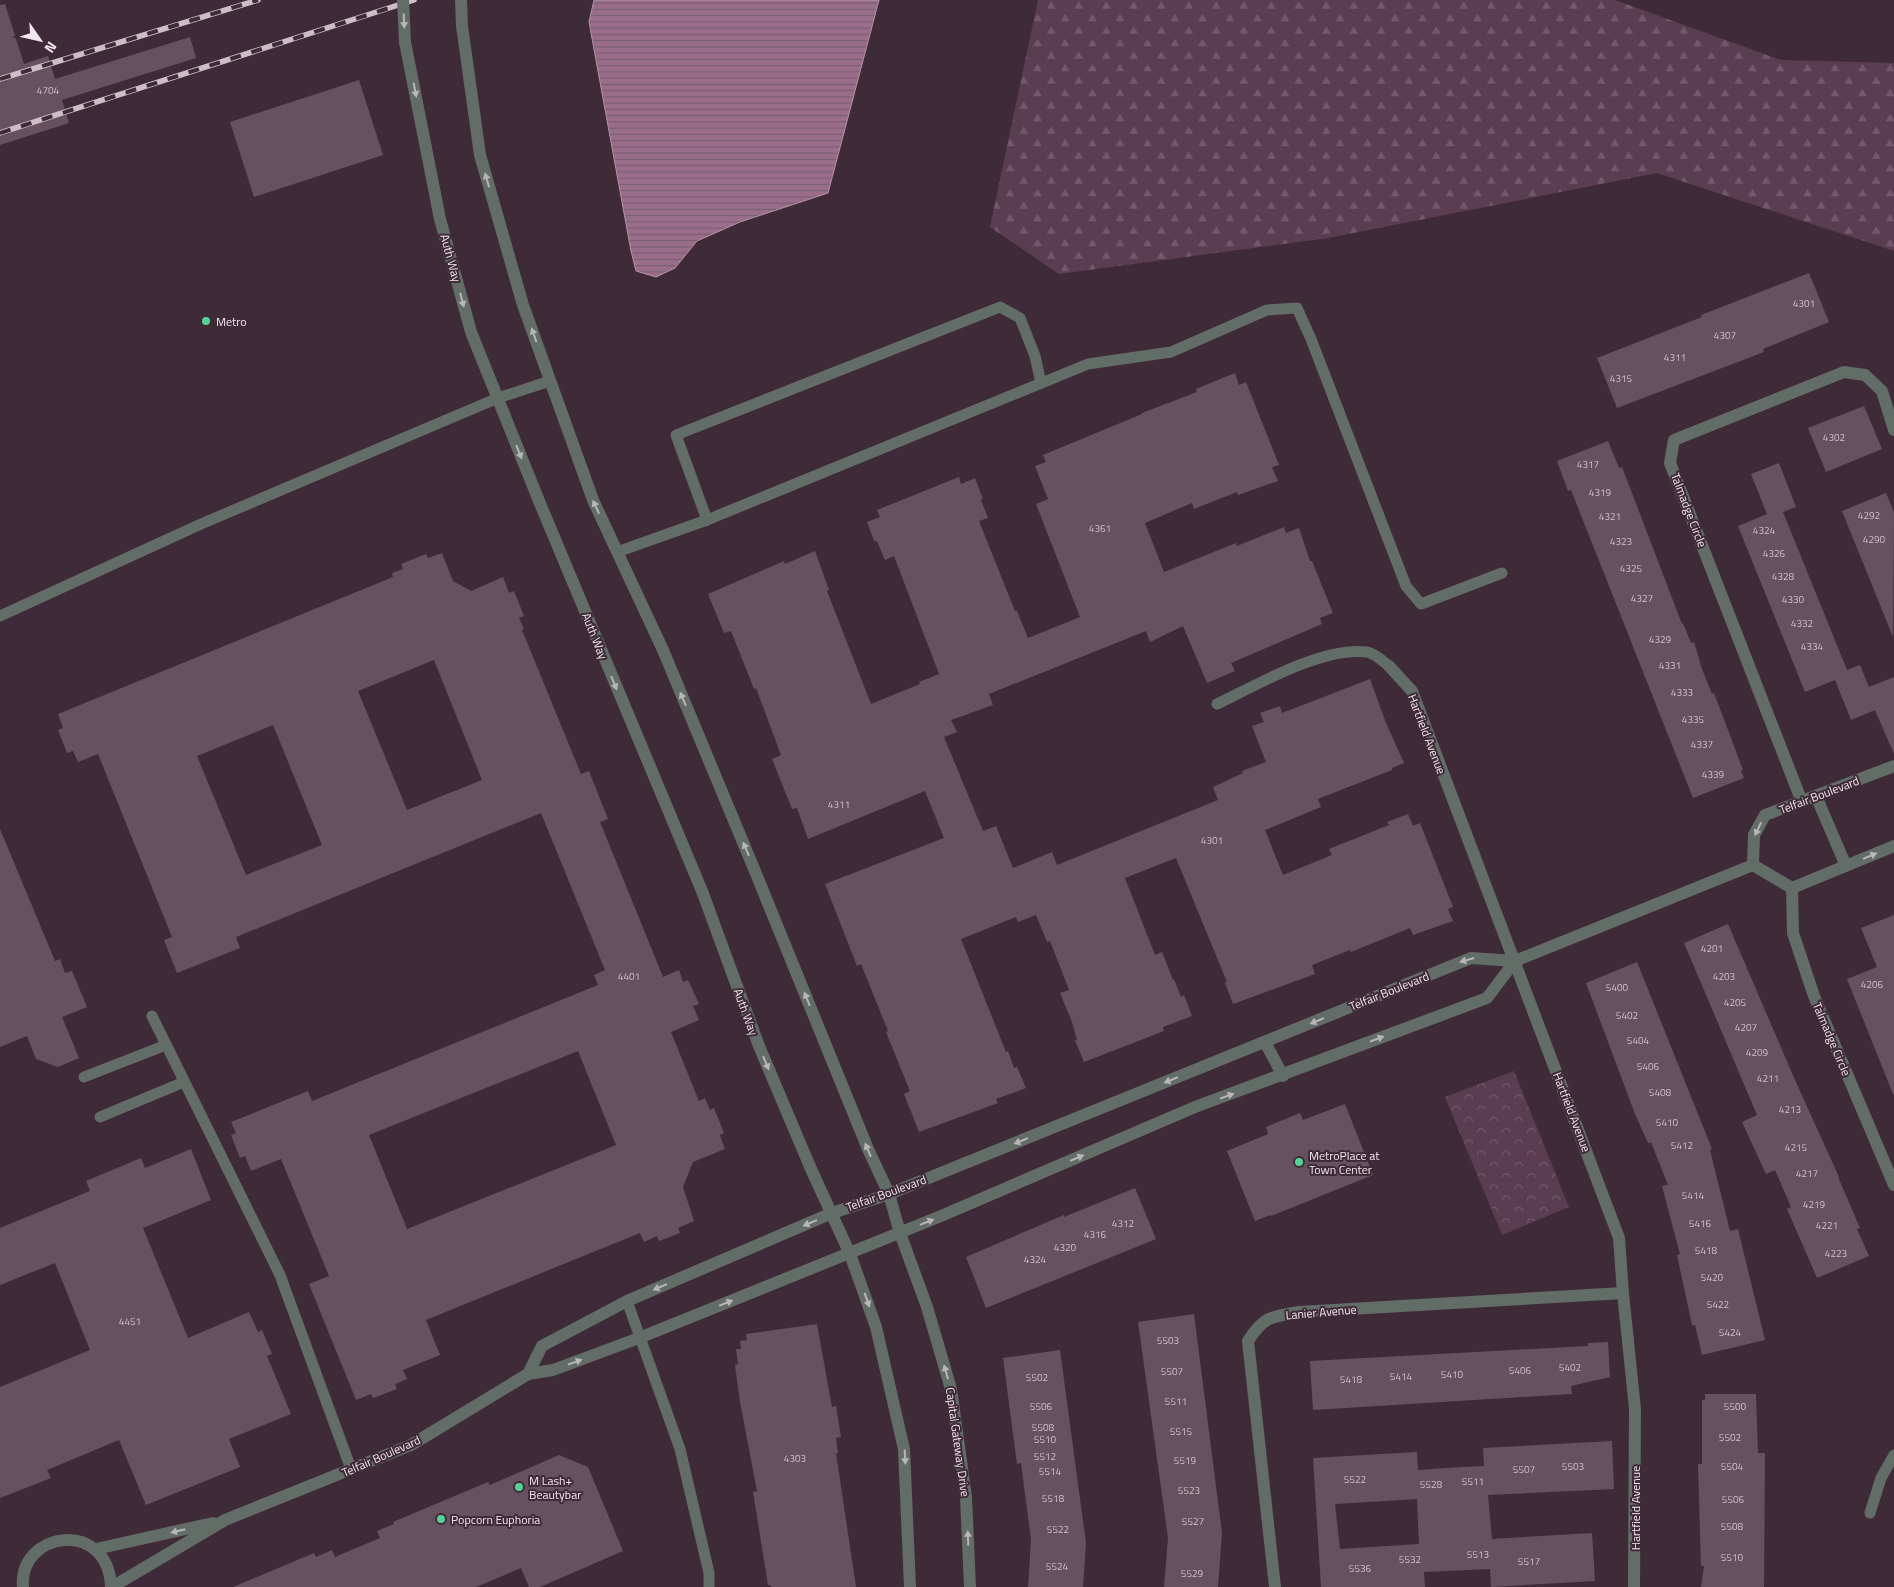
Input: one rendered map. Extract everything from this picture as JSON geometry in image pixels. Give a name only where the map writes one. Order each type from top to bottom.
[{"type":"street","name":"Auth Way","points":[[403,0],[406,42],[440,219],[471,332],[626,713],[702,891],[759,1046],[850,1254]]},
{"type":"street","points":[[461,0],[462,26],[480,155],[523,305],[550,381],[593,500],[667,660],[888,1194],[902,1239]]},
{"type":"street","name":"Talmadge Circle","points":[[1802,802],[1670,463],[1674,440],[1844,372],[1865,375],[1882,391],[1894,430]]},
{"type":"street","name":"Hartfield Avenue","points":[[1390,666],[1412,691],[1619,1238],[1635,1409],[1634,1587]]},
{"type":"street","name":"Telfair Boulevard","points":[[528,1374],[542,1346],[627,1301],[832,1214],[888,1194],[1472,958],[1515,961],[1753,865],[1754,835],[1765,815],[1894,766]]},
{"type":"street","points":[[1816,796],[1846,866]]},
{"type":"street","points":[[1753,865],[1792,888],[1894,846]]},
{"type":"street","name":"Talmadge Circle","points":[[1792,888],[1793,933],[1814,996],[1894,1185]]},
{"type":"street","name":"Telfair Boulevard","points":[[112,1587],[225,1520],[411,1445],[528,1374],[553,1370],[850,1254],[902,1239],[1195,1107],[1283,1076],[1487,998],[1515,961]]},
{"type":"street","points":[[1265,1042],[1283,1076]]},
{"type":"street","name":"Capital Gateway Drive","points":[[902,1239],[927,1307],[951,1389],[966,1497],[970,1587]]},
{"type":"street","points":[[850,1254],[876,1327],[904,1449],[910,1587]]},
{"type":"street","name":"Lanier Avenue","points":[[1275,1587],[1248,1341],[1259,1324],[1276,1316],[1299,1312],[1623,1293]]},
{"type":"street","name":"Telfair Boulevard","points":[[96,1549],[225,1520]]},
{"type":"street","points":[[21,1586],[25,1570],[32,1557],[43,1547],[55,1541],[69,1539],[83,1542],[96,1549],[108,1566],[112,1587]]},
{"type":"lane","points":[[707,520],[676,435],[1000,307],[1020,318],[1035,356],[1041,383]]},
{"type":"lane","points":[[617,552],[707,520],[1088,364],[1171,352],[1266,310],[1297,308],[1311,339],[1406,586],[1421,604],[1502,573]]},
{"type":"lane","points":[[0,616],[201,524],[498,398],[550,381]]},
{"type":"lane","points":[[1217,704],[1296,667],[1334,653],[1369,652],[1390,666]]},
{"type":"lane","points":[[152,1016],[280,1275],[351,1469]]},
{"type":"lane","points":[[84,1077],[166,1045]]},
{"type":"lane","points":[[100,1117],[184,1082]]},
{"type":"lane","points":[[627,1301],[680,1449],[709,1573],[709,1587]]},
{"type":"lane","points":[[1870,1513],[1882,1478],[1894,1455]]},
{"type":"green space","points":[[1038,0],[1615,0],[1781,60],[1894,63],[1894,251],[1657,173],[1328,238],[1059,274],[990,227]]},
{"type":"green space","points":[[1514,1071],[1569,1207],[1502,1235],[1445,1097]]},
{"type":"shaded area","points":[[594,0],[879,0],[828,193],[740,222],[697,241],[675,268],[656,277],[636,271],[589,22]]},
{"type":"building","points":[[5,4],[24,64],[48,56],[55,79],[190,37],[196,58],[62,100],[69,123],[0,145],[0,5]]},
{"type":"building","points":[[359,80],[383,155],[254,197],[230,122]]},
{"type":"building","points":[[1809,273],[1829,322],[1763,349],[1764,352],[1617,408],[1597,358]]},
{"type":"building","points":[[1235,373],[1239,385],[1246,382],[1279,465],[1272,467],[1278,481],[1238,495],[1237,492],[1194,509],[1192,503],[1145,523],[1164,572],[1236,543],[1237,546],[1284,527],[1286,533],[1299,528],[1310,561],[1312,561],[1333,613],[1320,618],[1322,624],[1231,663],[1235,671],[1207,683],[1183,626],[1150,642],[1146,631],[989,694],[993,705],[951,720],[957,732],[944,737],[983,831],[996,826],[1013,868],[1052,852],[1057,865],[1218,800],[1213,787],[1243,773],[1242,771],[1266,762],[1252,726],[1264,722],[1260,713],[1280,706],[1282,713],[1370,679],[1386,723],[1404,763],[1392,768],[1392,770],[1318,799],[1321,807],[1265,830],[1283,875],[1332,855],[1329,849],[1389,825],[1387,822],[1408,814],[1413,826],[1420,823],[1453,907],[1448,909],[1453,921],[1413,935],[1410,928],[1351,952],[1350,950],[1312,965],[1315,974],[1233,1004],[1225,983],[1227,982],[1176,858],[1125,878],[1155,955],[1162,952],[1173,980],[1181,997],[1184,995],[1192,1016],[1163,1027],[1164,1031],[1084,1062],[1075,1040],[1077,1040],[1072,1022],[1060,993],[1069,990],[1050,941],[1047,942],[1036,915],[1018,922],[1016,917],[961,939],[1006,1052],[1008,1051],[1014,1068],[1017,1067],[1026,1088],[996,1099],[998,1103],[919,1132],[904,1094],[910,1091],[886,1032],[888,1031],[861,964],[857,966],[825,884],[944,838],[925,791],[808,839],[797,808],[792,809],[772,759],[781,755],[756,688],[754,689],[731,631],[724,633],[708,594],[784,561],[785,564],[815,551],[829,590],[827,591],[871,704],[920,684],[919,682],[939,674],[894,556],[885,560],[877,541],[874,541],[867,522],[880,517],[877,510],[959,477],[961,484],[975,478],[988,518],[979,521],[1015,611],[1017,611],[1028,638],[1080,617],[1036,504],[1048,499],[1035,466],[1046,462],[1043,455],[1197,392],[1196,389]]},
{"type":"building","points":[[1864,406],[1882,449],[1826,472],[1808,428]]},
{"type":"building","points":[[1608,441],[1619,468],[1622,467],[1682,624],[1691,643],[1694,642],[1702,669],[1712,694],[1714,693],[1743,770],[1741,770],[1744,778],[1693,798],[1571,490],[1568,491],[1557,461]]},
{"type":"building","points":[[1779,463],[1796,507],[1783,512],[1847,670],[1860,665],[1869,687],[1894,677],[1894,754],[1875,710],[1851,720],[1835,680],[1805,692],[1738,526],[1767,514],[1751,474]]},
{"type":"building","points":[[1886,493],[1894,512],[1893,637],[1842,511]]},
{"type":"building","points":[[442,553],[453,581],[471,591],[503,577],[509,593],[514,591],[524,616],[519,618],[524,629],[522,630],[581,774],[589,771],[608,819],[600,822],[663,977],[679,970],[683,982],[688,980],[699,1004],[693,1006],[699,1020],[671,1032],[699,1101],[705,1098],[710,1110],[714,1108],[724,1133],[720,1135],[725,1149],[693,1162],[683,1187],[694,1221],[678,1228],[680,1233],[659,1241],[657,1236],[644,1242],[640,1233],[426,1320],[440,1355],[403,1370],[407,1379],[395,1384],[397,1389],[373,1398],[371,1394],[356,1400],[309,1284],[329,1276],[281,1159],[251,1171],[245,1156],[240,1158],[231,1135],[236,1133],[231,1122],[308,1091],[312,1101],[598,985],[594,975],[605,970],[541,813],[236,937],[240,948],[177,973],[164,940],[172,937],[98,754],[78,762],[73,751],[67,753],[58,730],[63,728],[58,714],[393,577],[392,573],[403,569],[401,564],[426,554],[428,558]],"holes":[[[434,660],[482,780],[407,810],[358,691]],[[273,725],[322,845],[246,875],[197,756]],[[578,1051],[616,1145],[407,1229],[369,1135]]]},
{"type":"building","points":[[0,829],[55,961],[60,959],[65,973],[72,971],[87,1007],[62,1017],[79,1058],[58,1067],[36,1059],[27,1036],[0,1047]]},
{"type":"building","points":[[1894,915],[1893,1094],[1847,979],[1877,967],[1861,928]]},
{"type":"building","points":[[1728,924],[1839,1177],[1860,1228],[1857,1229],[1869,1256],[1817,1278],[1787,1209],[1791,1207],[1775,1170],[1766,1174],[1742,1122],[1757,1115],[1684,943]]},
{"type":"building","points":[[1637,962],[1712,1149],[1710,1150],[1730,1231],[1738,1229],[1765,1340],[1702,1355],[1695,1325],[1692,1325],[1677,1255],[1680,1254],[1662,1186],[1668,1185],[1651,1142],[1648,1143],[1635,1114],[1586,983]]},
{"type":"building","name":"MetroPlace at Town Center","points":[[1345,1104],[1373,1175],[1255,1221],[1227,1151],[1268,1134],[1266,1127],[1300,1113],[1303,1120]]},
{"type":"building","points":[[191,1149],[211,1200],[143,1228],[188,1338],[249,1312],[258,1332],[262,1330],[272,1354],[267,1356],[291,1414],[229,1439],[240,1467],[146,1505],[119,1440],[47,1470],[51,1478],[0,1498],[0,1387],[90,1350],[55,1263],[0,1285],[0,1228],[90,1191],[86,1181],[141,1158],[145,1168]]},
{"type":"building","points":[[1135,1188],[1156,1239],[986,1308],[966,1257],[1064,1215],[1064,1217]]},
{"type":"building","points":[[1194,1314],[1222,1533],[1218,1587],[1164,1587],[1168,1538],[1138,1322]]},
{"type":"building","points":[[817,1324],[832,1407],[836,1406],[841,1437],[836,1438],[838,1453],[836,1453],[856,1587],[771,1587],[768,1585],[753,1492],[757,1491],[740,1402],[735,1365],[738,1364],[736,1349],[741,1349],[740,1341],[747,1340],[746,1334]]},
{"type":"building","points":[[1608,1342],[1610,1377],[1571,1386],[1572,1394],[1313,1410],[1310,1361],[1588,1346],[1588,1343]]},
{"type":"building","points":[[1060,1350],[1086,1543],[1083,1587],[1028,1587],[1031,1540],[1021,1463],[1017,1464],[1003,1358]]},
{"type":"building","points":[[1705,1394],[1756,1394],[1758,1453],[1765,1453],[1764,1587],[1701,1587],[1704,1566],[1701,1566],[1698,1464],[1702,1464],[1702,1400],[1705,1400]]},
{"type":"building","points":[[1612,1441],[1614,1489],[1488,1495],[1492,1539],[1592,1533],[1595,1581],[1491,1587],[1490,1569],[1424,1572],[1425,1587],[1321,1587],[1313,1458],[1417,1452],[1418,1470],[1484,1466],[1483,1448]],"holes":[[[1417,1499],[1419,1544],[1340,1549],[1335,1504]]]},
{"type":"building","points":[[559,1455],[588,1467],[623,1551],[540,1587],[529,1587],[521,1568],[476,1587],[233,1587],[314,1553],[316,1557],[332,1550],[335,1557],[380,1538],[377,1531],[394,1524],[393,1522],[488,1482],[490,1485]]},
{"type":"railway","points":[[0,79],[258,0]]},
{"type":"railway","points":[[0,133],[414,0]]},
{"type":"place","name":"Metro","points":[[206,321]]},
{"type":"place","name":"MetroPlace at Town Center","points":[[1299,1162]]},
{"type":"place","name":"M Lash+ Beautybar","points":[[519,1487]]},
{"type":"place","name":"Popcorn Euphoria","points":[[441,1519]]}]
